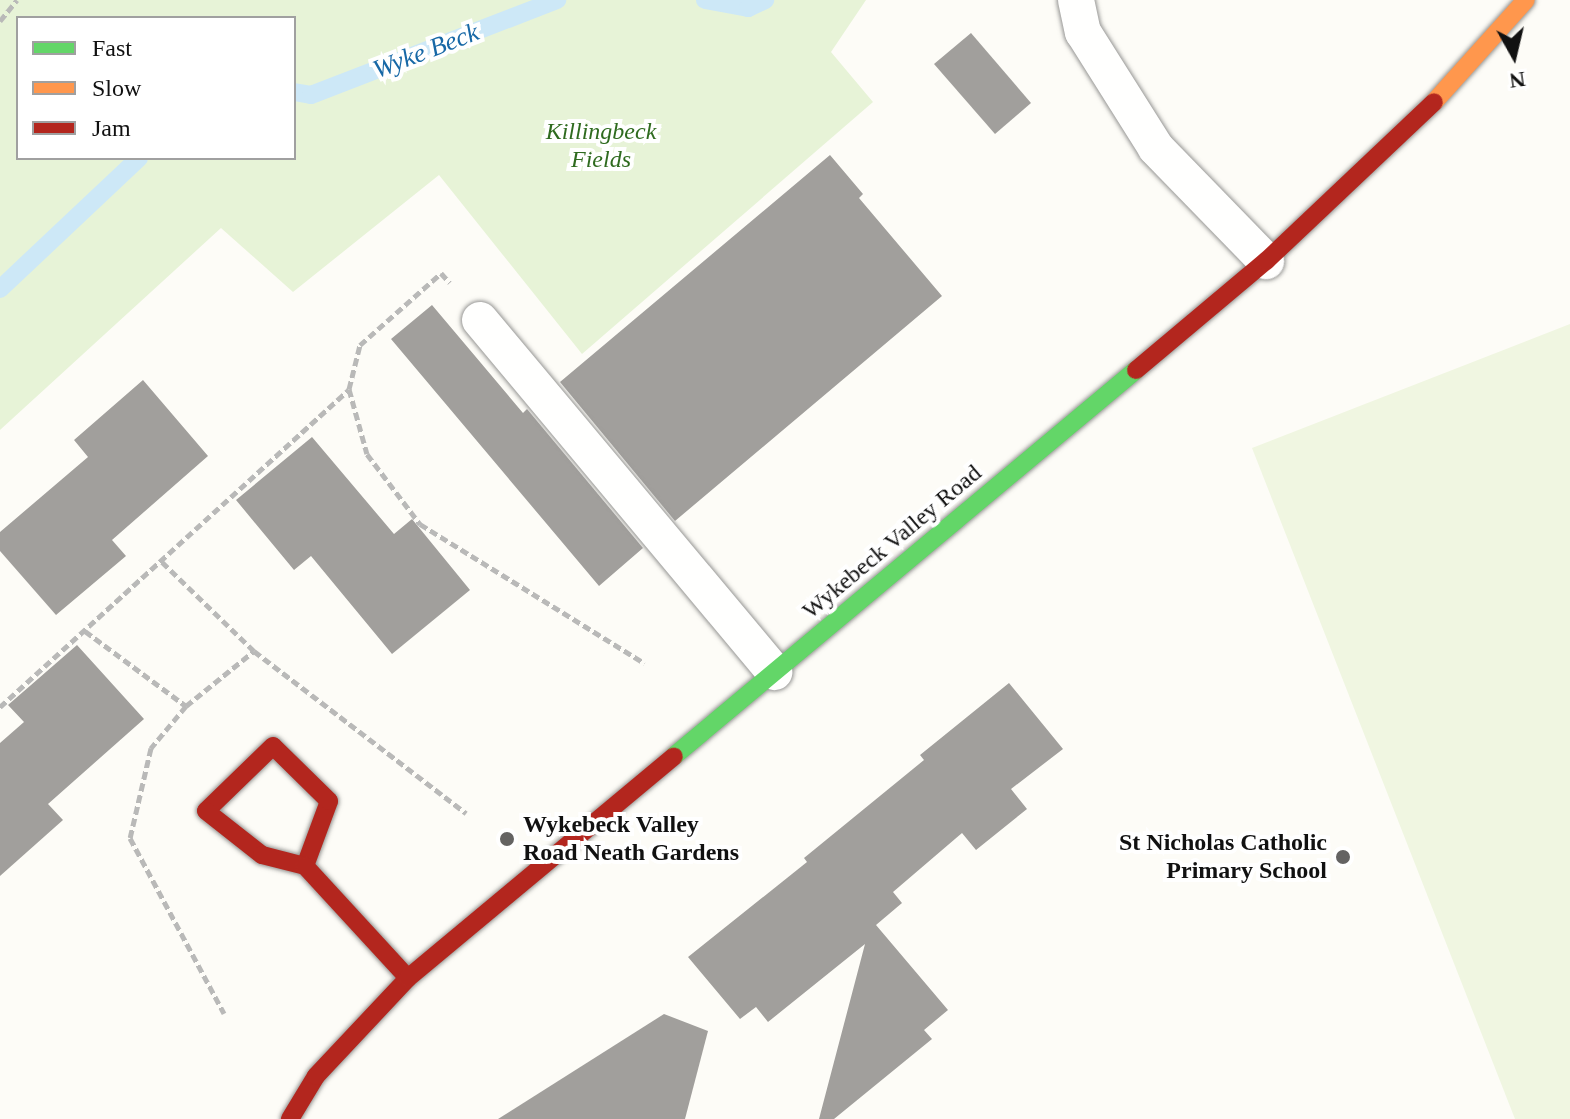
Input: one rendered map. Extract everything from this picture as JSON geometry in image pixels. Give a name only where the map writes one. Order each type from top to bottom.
[{"type":"street","name":"Wykebeck Valley Road","points":[[290,1119],[316,1076],[408,978],[1266,261],[1433,103],[1526,0]]},
{"type":"street","points":[[305,866],[329,801],[273,746],[206,811],[262,855],[305,866],[408,978]]},
{"type":"lane","points":[[1076,0],[1083,32],[1156,148],[1266,261]]},
{"type":"lane","points":[[480,320],[774,672]]},
{"type":"path","points":[[0,21],[17,0]]},
{"type":"path","points":[[480,320],[441,273],[360,345],[349,389],[367,454],[420,524],[644,663]]},
{"type":"path","points":[[0,707],[349,389]]},
{"type":"path","points":[[161,561],[254,651],[466,813]]},
{"type":"path","points":[[84,631],[186,706]]},
{"type":"path","points":[[224,1013],[130,838],[151,748],[186,706],[254,651]]},
{"type":"green space","name":"Killingbeck Fields","points":[[0,0],[866,0],[831,52],[873,102],[582,354],[439,175],[293,292],[221,228],[0,430]]},
{"type":"green space","points":[[1570,324],[1570,1119],[1515,1119],[1252,448]]},
{"type":"building","points":[[971,33],[1031,103],[995,134],[934,64]]},
{"type":"building","points":[[830,155],[863,194],[859,198],[942,296],[675,521],[560,382]]},
{"type":"building","points":[[432,305],[523,413],[527,409],[643,548],[599,586],[391,339]]},
{"type":"building","points":[[143,380],[208,456],[112,540],[126,556],[56,615],[0,551],[0,532],[88,457],[74,440]]},
{"type":"building","points":[[312,437],[394,534],[412,519],[470,590],[392,654],[311,556],[294,570],[236,500]]},
{"type":"building","points":[[77,645],[144,719],[48,804],[63,820],[0,876],[0,743],[24,722],[8,705]]},
{"type":"building","points":[[1009,683],[1063,749],[1011,789],[1027,809],[976,850],[962,833],[893,892],[902,903],[876,925],[948,1010],[924,1030],[932,1039],[834,1119],[819,1119],[865,944],[768,1022],[756,1007],[740,1019],[688,957],[807,862],[804,858],[924,760],[920,755]]},
{"type":"building","points":[[664,1014],[708,1031],[685,1119],[498,1119]]},
{"type":"waterway","name":"Wyke Beck","points":[[296,92],[311,95],[557,0]]},
{"type":"waterway","name":"Wyke Beck","points":[[705,0],[748,8],[765,0]]},
{"type":"waterway","name":"Wyke Beck","points":[[0,289],[137,160]]},
{"type":"traffic: fast","points":[[674,756],[1136,370]]},
{"type":"traffic: slow","points":[[1434,102],[1526,0]]},
{"type":"traffic: jam","points":[[1136,370],[1266,261],[1434,102]]},
{"type":"traffic: jam","points":[[305,866],[329,801],[273,746],[206,811],[262,855],[305,866],[408,978]]},
{"type":"traffic: jam","points":[[290,1119],[316,1076],[408,978],[674,756]]},
{"type":"place","name":"Wykebeck Valley Road Neath Gardens","points":[[507,839]]},
{"type":"place","name":"St Nicholas Catholic Primary School","points":[[1343,857]]}]
